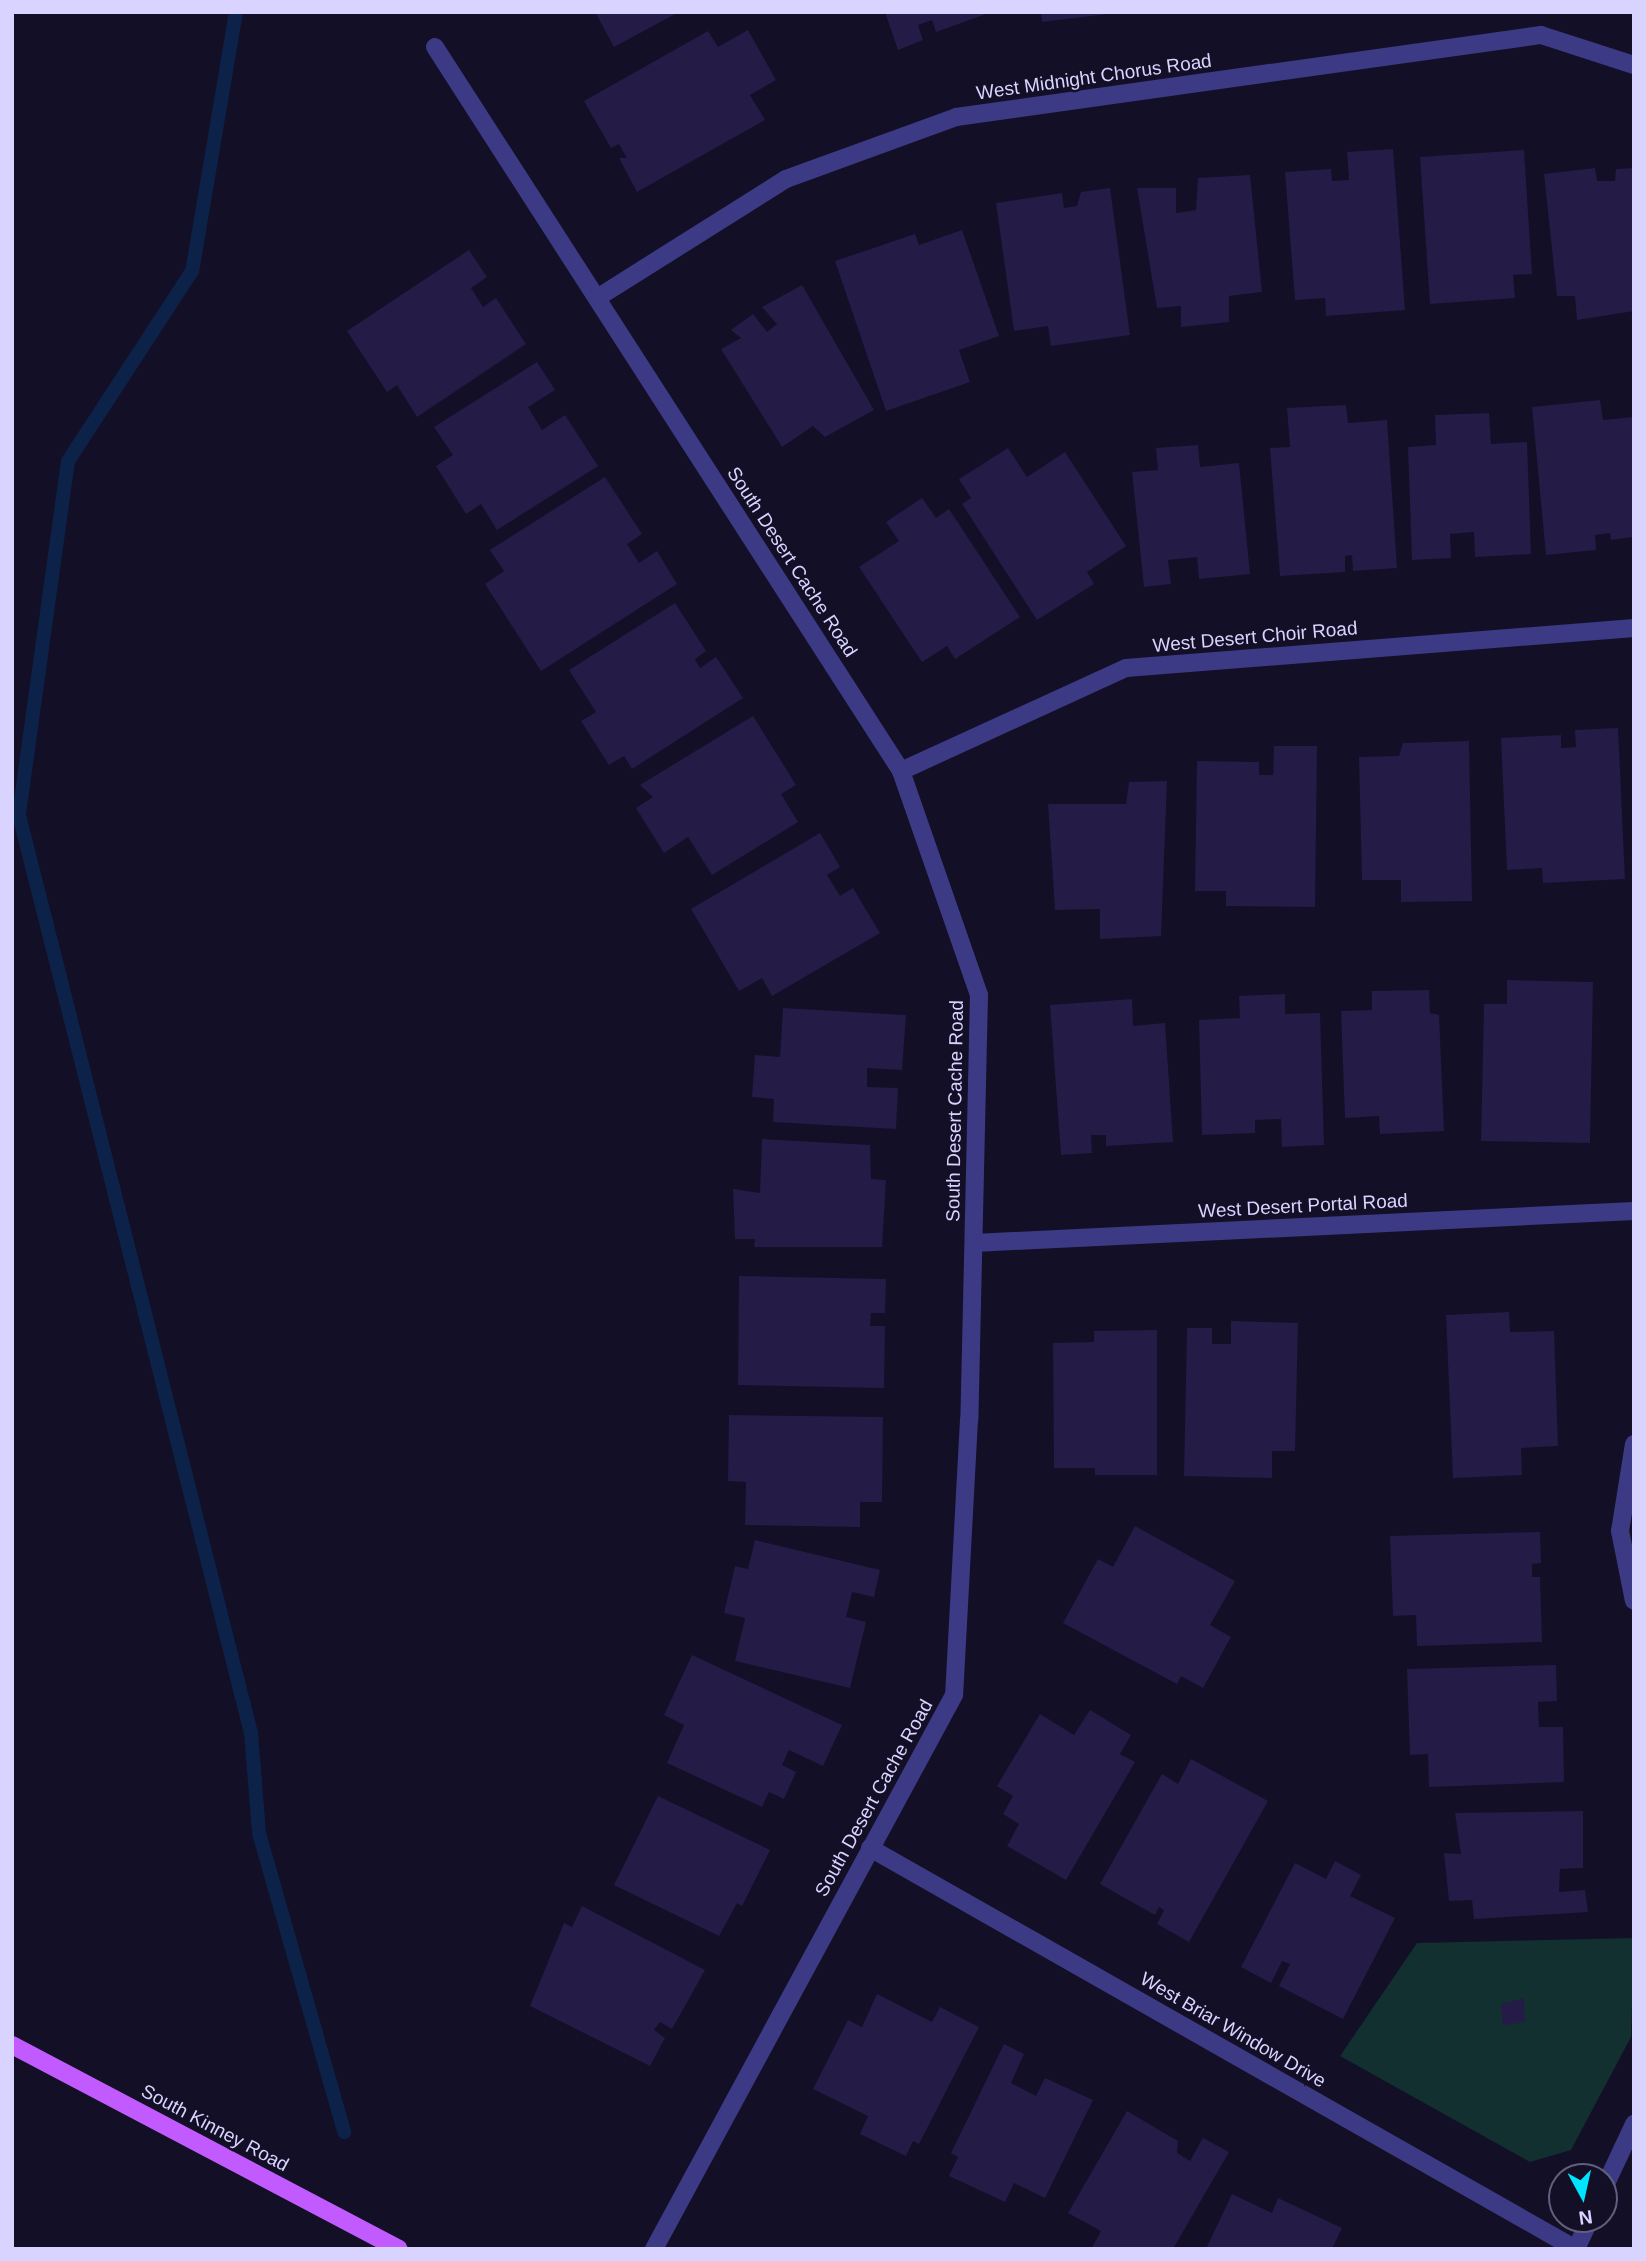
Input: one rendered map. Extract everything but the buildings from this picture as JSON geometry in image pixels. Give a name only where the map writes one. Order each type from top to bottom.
[{"type":"main road","name":"South Kinney Road","points":[[12,2045],[399,2249]]},
{"type":"street","name":"West Midnight Chorus Road","points":[[597,298],[786,179],[956,117],[1541,35],[1634,65]]},
{"type":"street","name":"South Desert Cache Road","points":[[435,47],[901,771],[979,995],[974,1243],[954,1695],[654,2249]]},
{"type":"street","name":"West Desert Choir Road","points":[[901,771],[1126,668],[1634,628]]},
{"type":"street","name":"West Desert Portal Road","points":[[974,1243],[1634,1211]]},
{"type":"street","points":[[1634,1444],[1619,1531],[1634,1601]]},
{"type":"street","name":"West Briar Window Drive","points":[[870,1848],[1576,2249]]},
{"type":"street","points":[[1616,2163],[1634,2124]]},
{"type":"street","points":[[1576,2249],[1583,2233]]},
{"type":"green space","points":[[1634,1938],[1631,2037],[1571,2150],[1530,2162],[1340,2056],[1417,1943]]},
{"type":"waterway","points":[[236,12],[192,271],[68,461],[19,815],[251,1733],[259,1833],[344,2132]]}]
